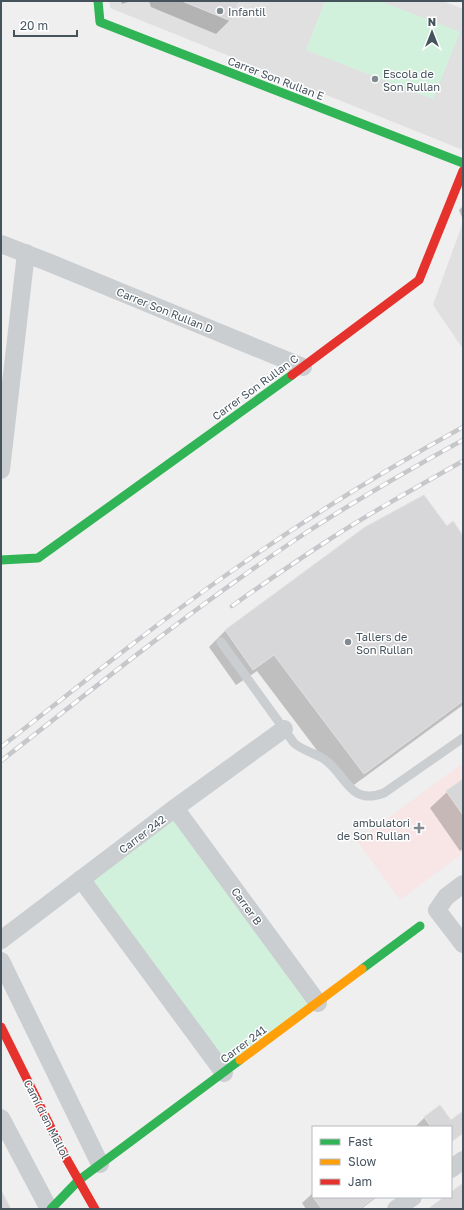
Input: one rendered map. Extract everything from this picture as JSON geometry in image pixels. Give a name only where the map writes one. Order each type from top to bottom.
[{"type":"street","name":"Carrer Son Rullan E","points":[[98,1],[100,22],[463,163]]},
{"type":"street","name":"Carrer Son Rullan C","points":[[1,560],[38,558],[303,367],[419,280],[462,173]]},
{"type":"street","name":"Carrer Son Rullan D","points":[[1,244],[303,367]]},
{"type":"street","points":[[1,470],[26,254]]},
{"type":"street","name":"Carrer 242","points":[[1,940],[175,808],[284,729]]},
{"type":"street","name":"Carrer B","points":[[175,808],[318,1003]]},
{"type":"street","points":[[81,880],[224,1073]]},
{"type":"street","points":[[463,884],[446,896],[437,910],[463,944]]},
{"type":"street","name":"Carrer 241","points":[[50,1209],[79,1180],[420,926]]},
{"type":"street","points":[[1,961],[100,1164]]},
{"type":"street","name":"Camí d'en Mallol","points":[[1,1027],[66,1158],[95,1209]]},
{"type":"street","points":[[1,1118],[50,1209]]},
{"type":"street","points":[[452,1168],[463,1160]]},
{"type":"street","points":[[396,1209],[412,1198]]},
{"type":"lane","points":[[221,642],[284,729],[299,747],[325,760],[348,787],[356,793],[365,796],[375,796],[384,793],[463,738]]},
{"type":"shaded area","name":"Escola de Son Rullan","points":[[109,1],[443,1],[463,9],[463,150],[110,8]]},
{"type":"shaded area","points":[[463,222],[463,349],[433,305]]},
{"type":"shaded area","name":"ambulatori de Son Rullan","points":[[463,763],[463,853],[400,900],[357,841]]},
{"type":"green space","points":[[325,1],[380,1],[460,32],[433,99],[306,50]]},
{"type":"green space","points":[[175,808],[318,1003],[224,1073],[81,880]]},
{"type":"building","name":"Infantil","points":[[182,1],[239,1],[231,21]]},
{"type":"building","name":"Tallers de Son Rullan","points":[[424,495],[447,526],[453,521],[463,536],[463,701],[364,774],[274,655],[253,670],[225,630],[365,527]]},
{"type":"building","points":[[463,779],[463,815],[446,791]]},
{"type":"building","points":[[440,1105],[451,1120],[463,1111],[463,1132],[452,1140],[452,1126],[430,1126],[424,1117]]},
{"type":"building","points":[[463,1183],[463,1209],[428,1209],[443,1198],[452,1198],[452,1191]]},
{"type":"building","points":[[1,1190],[11,1209],[1,1209]]},
{"type":"building","points":[[314,1198],[374,1198],[359,1209],[320,1209],[321,1208]]},
{"type":"railway","points":[[1,747],[150,631],[242,564],[351,492],[463,427]]},
{"type":"railway","points":[[1,761],[144,649],[254,568],[313,528],[355,502],[463,440]]},
{"type":"railway","points":[[232,606],[344,530],[463,461]]},
{"type":"traffic: fast","points":[[98,1],[100,22],[463,163]]},
{"type":"traffic: fast","points":[[1,560],[38,558],[292,375]]},
{"type":"traffic: fast","points":[[362,969],[420,926]]},
{"type":"traffic: fast","points":[[51,1209],[79,1180],[240,1060]]},
{"type":"traffic: slow","points":[[240,1060],[362,969]]},
{"type":"traffic: jam","points":[[292,375],[419,280],[463,171]]},
{"type":"traffic: jam","points":[[1,1027],[66,1158],[95,1209]]},
{"type":"place","name":"Infantil","points":[[220,11]]},
{"type":"place","name":"Escola de Son Rullan","points":[[375,79]]},
{"type":"place","name":"Tallers de Son Rullan","points":[[348,642]]},
{"type":"place","name":"ambulatori de Son Rullan","points":[[419,828]]}]
